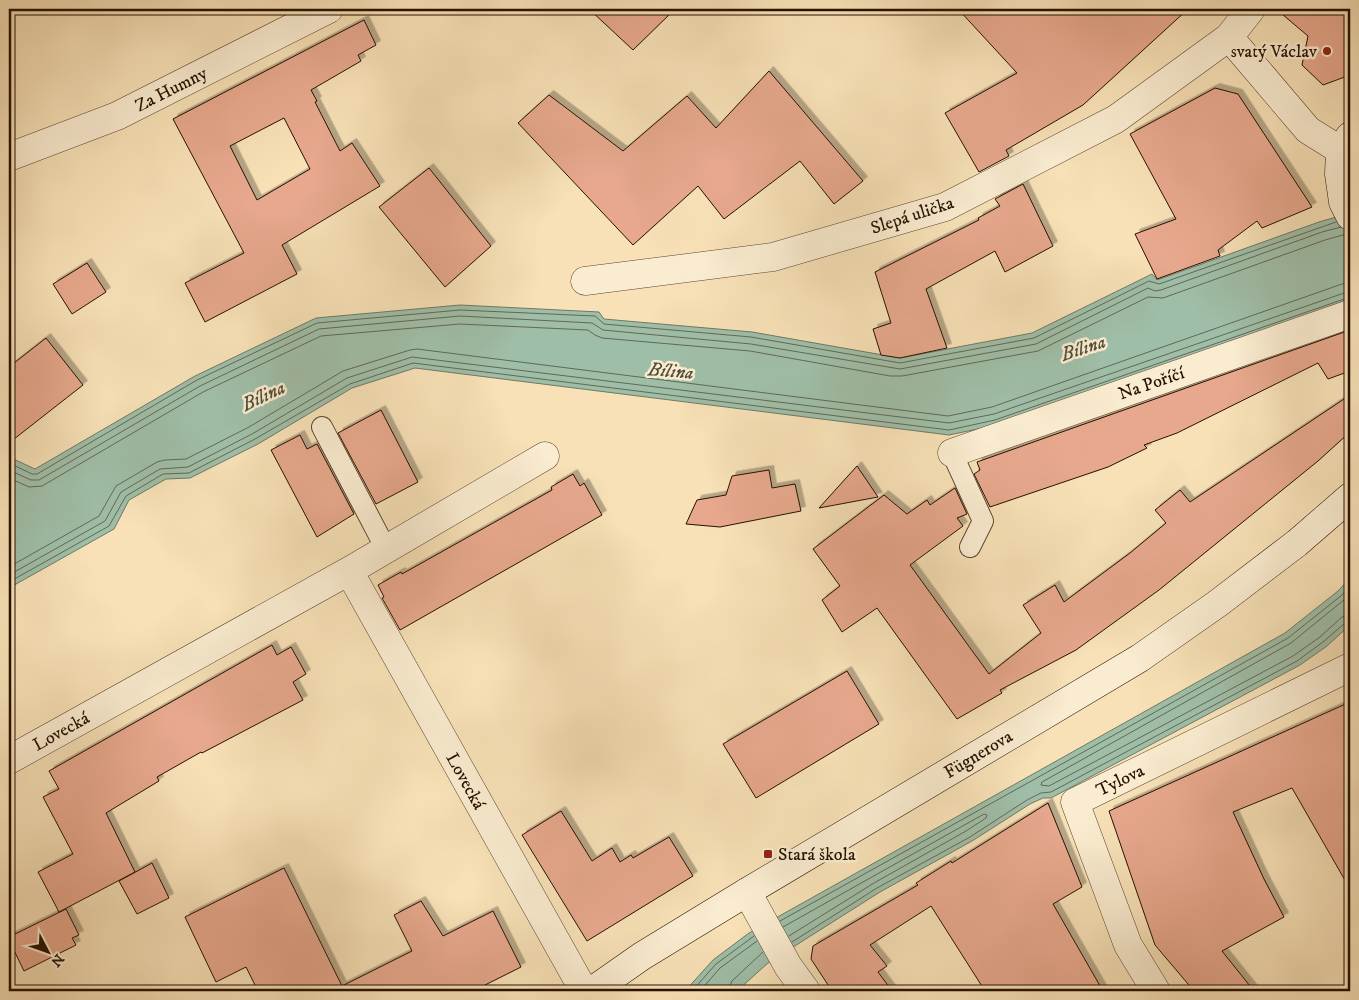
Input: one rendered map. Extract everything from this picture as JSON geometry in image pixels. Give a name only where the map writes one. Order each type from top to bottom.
[{"type":"street","name":"Za Humny","points":[[9,157],[117,116],[329,9]]},
{"type":"street","name":"Slepá ulička","points":[[585,281],[773,257],[944,207],[1116,119],[1230,37],[1251,9]]},
{"type":"street","points":[[1230,37],[1308,130],[1345,143],[1339,174],[1347,209]]},
{"type":"street","name":"Na Poříčí","points":[[952,453],[1350,314]]},
{"type":"street","name":"Lovecká","points":[[9,760],[349,571],[545,456]]},
{"type":"street","name":"Fügnerova","points":[[592,991],[642,956],[747,892],[1140,658],[1224,599],[1296,543],[1350,497]]},
{"type":"street","name":"Lovecká","points":[[349,571],[584,991]]},
{"type":"street","name":"Tylova","points":[[1156,991],[1128,945],[1075,802],[1350,667]]},
{"type":"street","points":[[747,892],[788,966],[806,991]]},
{"type":"lane","points":[[322,427],[386,549]]},
{"type":"lane","points":[[952,453],[984,521],[970,546]]},
{"type":"water","name":"Bílina","points":[[1350,213],[1350,302],[997,425],[949,435],[415,368],[352,388],[258,444],[190,478],[166,479],[129,500],[114,529],[9,588],[9,457],[35,469],[195,376],[316,318],[460,305],[599,312],[604,319],[752,332],[900,358],[1032,333],[1152,274],[1157,280],[1319,222]]},
{"type":"water","points":[[1350,578],[1350,625],[1327,646],[1300,665],[1051,798],[1043,798],[1030,804],[972,841],[880,892],[768,963],[737,991],[685,991],[713,960],[749,933],[1285,633],[1338,591]]},
{"type":"building","points":[[589,9],[675,9],[633,50]]},
{"type":"building","points":[[958,9],[1188,9],[1083,105],[1006,150],[1009,156],[979,172],[945,113],[1017,73]]},
{"type":"building","name":"svatý Václav","points":[[1276,9],[1350,9],[1350,75],[1323,85],[1302,65],[1308,36]]},
{"type":"building","points":[[364,20],[376,45],[358,55],[361,61],[311,90],[317,101],[315,102],[340,151],[352,143],[380,186],[282,245],[297,274],[205,322],[185,283],[244,253],[173,119]],"holes":[[[284,118],[310,169],[257,200],[230,146]]]},
{"type":"building","points":[[769,71],[863,181],[834,204],[800,161],[724,219],[698,186],[633,245],[518,123],[549,95],[623,151],[687,96],[716,128]]},
{"type":"building","points":[[1215,88],[1238,94],[1312,207],[1262,228],[1257,221],[1218,250],[1220,256],[1157,279],[1135,234],[1176,219],[1130,134]]},
{"type":"building","points":[[429,168],[491,246],[445,287],[379,207]]},
{"type":"building","points":[[1023,184],[1053,246],[1005,272],[995,251],[926,289],[947,348],[900,358],[881,355],[873,329],[891,323],[875,272],[979,220],[978,218],[1000,206],[995,199]]},
{"type":"building","points":[[87,263],[106,292],[72,314],[53,284]]},
{"type":"building","points":[[1350,330],[1350,371],[1328,379],[1318,363],[1177,433],[1144,445],[1147,448],[1108,467],[990,507],[974,474],[980,470],[977,462]]},
{"type":"building","points":[[46,338],[83,385],[9,443],[9,367]]},
{"type":"building","points":[[1350,395],[1350,432],[1318,461],[1159,590],[1076,650],[1000,690],[1002,693],[957,719],[877,608],[842,632],[822,600],[840,586],[813,549],[884,495],[907,514],[927,500],[930,505],[955,488],[967,514],[957,518],[963,526],[910,565],[989,674],[1041,633],[1023,605],[1055,585],[1064,602],[1130,553],[1166,523],[1155,510],[1180,490],[1190,502]]},
{"type":"building","points":[[381,410],[418,482],[376,504],[338,433]]},
{"type":"building","points":[[300,435],[307,449],[317,444],[354,514],[317,537],[271,450]]},
{"type":"building","points":[[857,466],[878,497],[819,508]]},
{"type":"building","points":[[769,470],[772,488],[795,484],[801,511],[720,527],[686,524],[697,500],[726,495],[732,476]]},
{"type":"building","points":[[573,474],[580,486],[584,483],[602,515],[400,630],[382,598],[384,597],[378,585],[401,572],[402,574],[552,490],[551,487]]},
{"type":"building","points":[[272,645],[277,655],[291,647],[306,674],[293,682],[303,700],[201,752],[157,777],[159,781],[106,813],[135,872],[59,912],[38,872],[73,854],[43,797],[59,789],[49,771]]},
{"type":"building","points":[[847,671],[879,724],[756,798],[723,744]]},
{"type":"building","points":[[1350,702],[1350,889],[1292,788],[1233,812],[1284,917],[1222,951],[1254,991],[1194,991],[1155,945],[1109,811]]},
{"type":"building","points":[[1048,803],[1082,887],[1053,904],[1103,991],[985,991],[931,906],[870,945],[887,966],[878,972],[892,991],[832,991],[811,959],[813,946],[918,885],[916,883],[951,861],[952,863]]},
{"type":"building","points":[[561,811],[592,861],[612,848],[620,862],[631,855],[633,858],[669,837],[693,876],[587,941],[522,835]]},
{"type":"building","points":[[152,863],[169,898],[137,914],[119,881]]},
{"type":"building","points":[[284,868],[342,986],[412,951],[394,915],[421,901],[443,936],[493,911],[521,967],[473,991],[258,991],[246,967],[216,982],[185,917]]},
{"type":"building","points":[[66,909],[79,935],[72,938],[76,945],[24,971],[9,937]]},
{"type":"place","name":"svatý Václav","points":[[1327,51]]},
{"type":"place","name":"Stará škola","points":[[768,854]]}]
